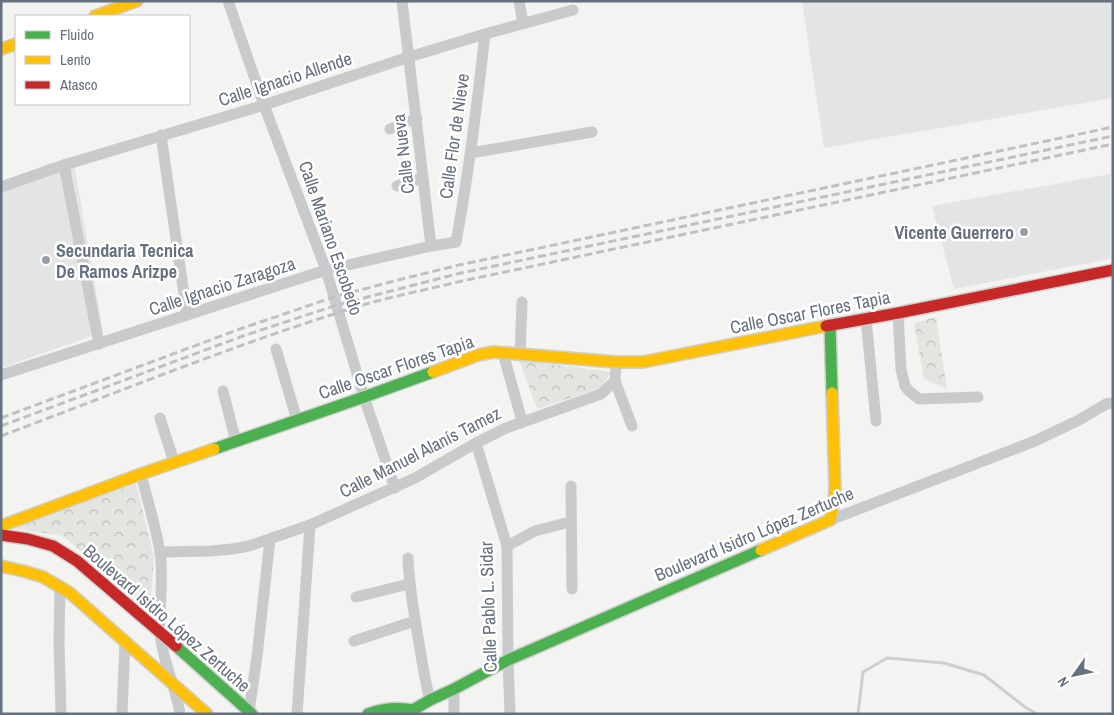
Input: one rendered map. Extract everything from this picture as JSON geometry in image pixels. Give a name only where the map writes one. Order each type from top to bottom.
[{"type":"street","points":[[98,15],[137,1]]},
{"type":"street","name":"Calle Mariano Escobedo","points":[[228,1],[264,105],[326,270],[364,397],[394,488]]},
{"type":"street","name":"Calle Nueva","points":[[402,1],[428,212],[430,246]]},
{"type":"street","points":[[519,1],[523,23]]},
{"type":"street","name":"Calle Ignacio Allende","points":[[1,188],[64,165],[264,105],[409,57],[573,10]]},
{"type":"street","name":"Calle Flor de Nieve","points":[[456,242],[471,153],[485,34]]},
{"type":"street","points":[[1,49],[15,44]]},
{"type":"street","points":[[390,129],[417,118]]},
{"type":"street","points":[[471,153],[592,132]]},
{"type":"street","points":[[161,135],[187,315]]},
{"type":"street","points":[[64,165],[99,344]]},
{"type":"street","points":[[396,186],[423,178]]},
{"type":"street","name":"Calle Ignacio Zaragoza","points":[[1,375],[326,270],[430,246],[456,242]]},
{"type":"street","name":"Calle Oscar Flores Tapia","points":[[1,526],[174,462],[236,442],[485,353],[616,362],[643,362],[1113,270]]},
{"type":"street","points":[[520,354],[522,302]]},
{"type":"street","points":[[898,313],[901,369],[903,379],[909,390],[919,399],[978,397]]},
{"type":"street","points":[[866,318],[876,421]]},
{"type":"street","points":[[830,325],[835,488],[830,520]]},
{"type":"street","points":[[276,349],[297,420]]},
{"type":"street","points":[[502,353],[522,422]]},
{"type":"street","points":[[616,362],[615,381],[632,426]]},
{"type":"street","name":"Calle Manuel Alanís Tamez","points":[[160,552],[211,551],[249,546],[310,525],[394,488],[506,428],[601,394],[615,381]]},
{"type":"street","points":[[223,391],[236,442]]},
{"type":"street","name":"Boulevard Isidro López Zertuche","points":[[368,714],[393,707],[412,712],[430,700],[508,660],[584,626],[830,520],[1035,441],[1079,420],[1106,404],[1113,403]]},
{"type":"street","points":[[160,418],[174,462]]},
{"type":"street","name":"Calle Pablo L. Sidar","points":[[476,443],[507,546],[510,714]]},
{"type":"street","points":[[141,474],[160,552],[162,575],[160,632],[180,714]]},
{"type":"street","points":[[571,486],[572,589]]},
{"type":"street","points":[[507,546],[535,531],[570,522]]},
{"type":"street","points":[[297,714],[310,525]]},
{"type":"street","name":"Boulevard Isidro López Zertuche","points":[[1,535],[28,539],[53,546],[63,552],[89,571],[160,632],[250,713]]},
{"type":"street","points":[[250,713],[270,539]]},
{"type":"street","points":[[408,558],[409,584],[430,700]]},
{"type":"street","points":[[1,566],[34,573],[60,585],[207,714]]},
{"type":"street","points":[[356,597],[409,584]]},
{"type":"street","points":[[60,585],[61,714]]},
{"type":"street","points":[[354,641],[415,621]]},
{"type":"street","points":[[122,714],[125,641]]},
{"type":"street","points":[[454,689],[454,714]]},
{"type":"shaded area","points":[[802,1],[1113,1],[1113,98],[824,148]]},
{"type":"shaded area","name":"Secundaria Tecnica De Ramos Arizpe","points":[[74,163],[103,332],[1,368],[1,188]]},
{"type":"shaded area","name":"Vicente Guerrero","points":[[1110,174],[1110,259],[954,289],[932,206]]},
{"type":"green space","points":[[936,317],[947,389],[924,379],[914,323]]},
{"type":"green space","points":[[519,360],[611,372],[601,388],[537,409]]},
{"type":"green space","points":[[136,484],[154,557],[150,611],[63,536],[13,528]]},
{"type":"waterway","points":[[858,714],[863,672],[887,658],[944,663],[984,675],[1037,714]]},
{"type":"railway","points":[[1,418],[240,329],[334,297],[398,280],[459,265],[1113,127]]},
{"type":"railway","points":[[1,426],[243,336],[337,305],[461,273],[1113,136]]},
{"type":"railway","points":[[1,436],[169,372],[295,327],[384,299],[1113,144]]},
{"type":"traffic: fast","points":[[830,325],[832,393]]},
{"type":"traffic: fast","points":[[214,449],[433,372]]},
{"type":"traffic: fast","points":[[410,714],[413,710],[430,700],[508,660],[761,550]]},
{"type":"traffic: fast","points":[[176,646],[252,714]]},
{"type":"traffic: fast","points":[[368,714],[391,709],[413,710]]},
{"type":"traffic: slow","points":[[98,15],[137,1]]},
{"type":"traffic: slow","points":[[1,49],[15,44]]},
{"type":"traffic: slow","points":[[433,372],[478,355],[494,352],[616,362],[643,362],[826,326]]},
{"type":"traffic: slow","points":[[761,550],[830,520],[835,488],[832,393]]},
{"type":"traffic: slow","points":[[1,526],[214,449]]},
{"type":"traffic: slow","points":[[1,566],[43,577],[70,593],[207,714]]},
{"type":"traffic: jam","points":[[826,326],[1113,270]]},
{"type":"traffic: jam","points":[[1,535],[28,539],[53,546],[77,561],[176,646]]},
{"type":"place","name":"Vicente Guerrero","points":[[1024,232]]},
{"type":"place","name":"Secundaria Tecnica De Ramos Arizpe","points":[[46,260]]}]
